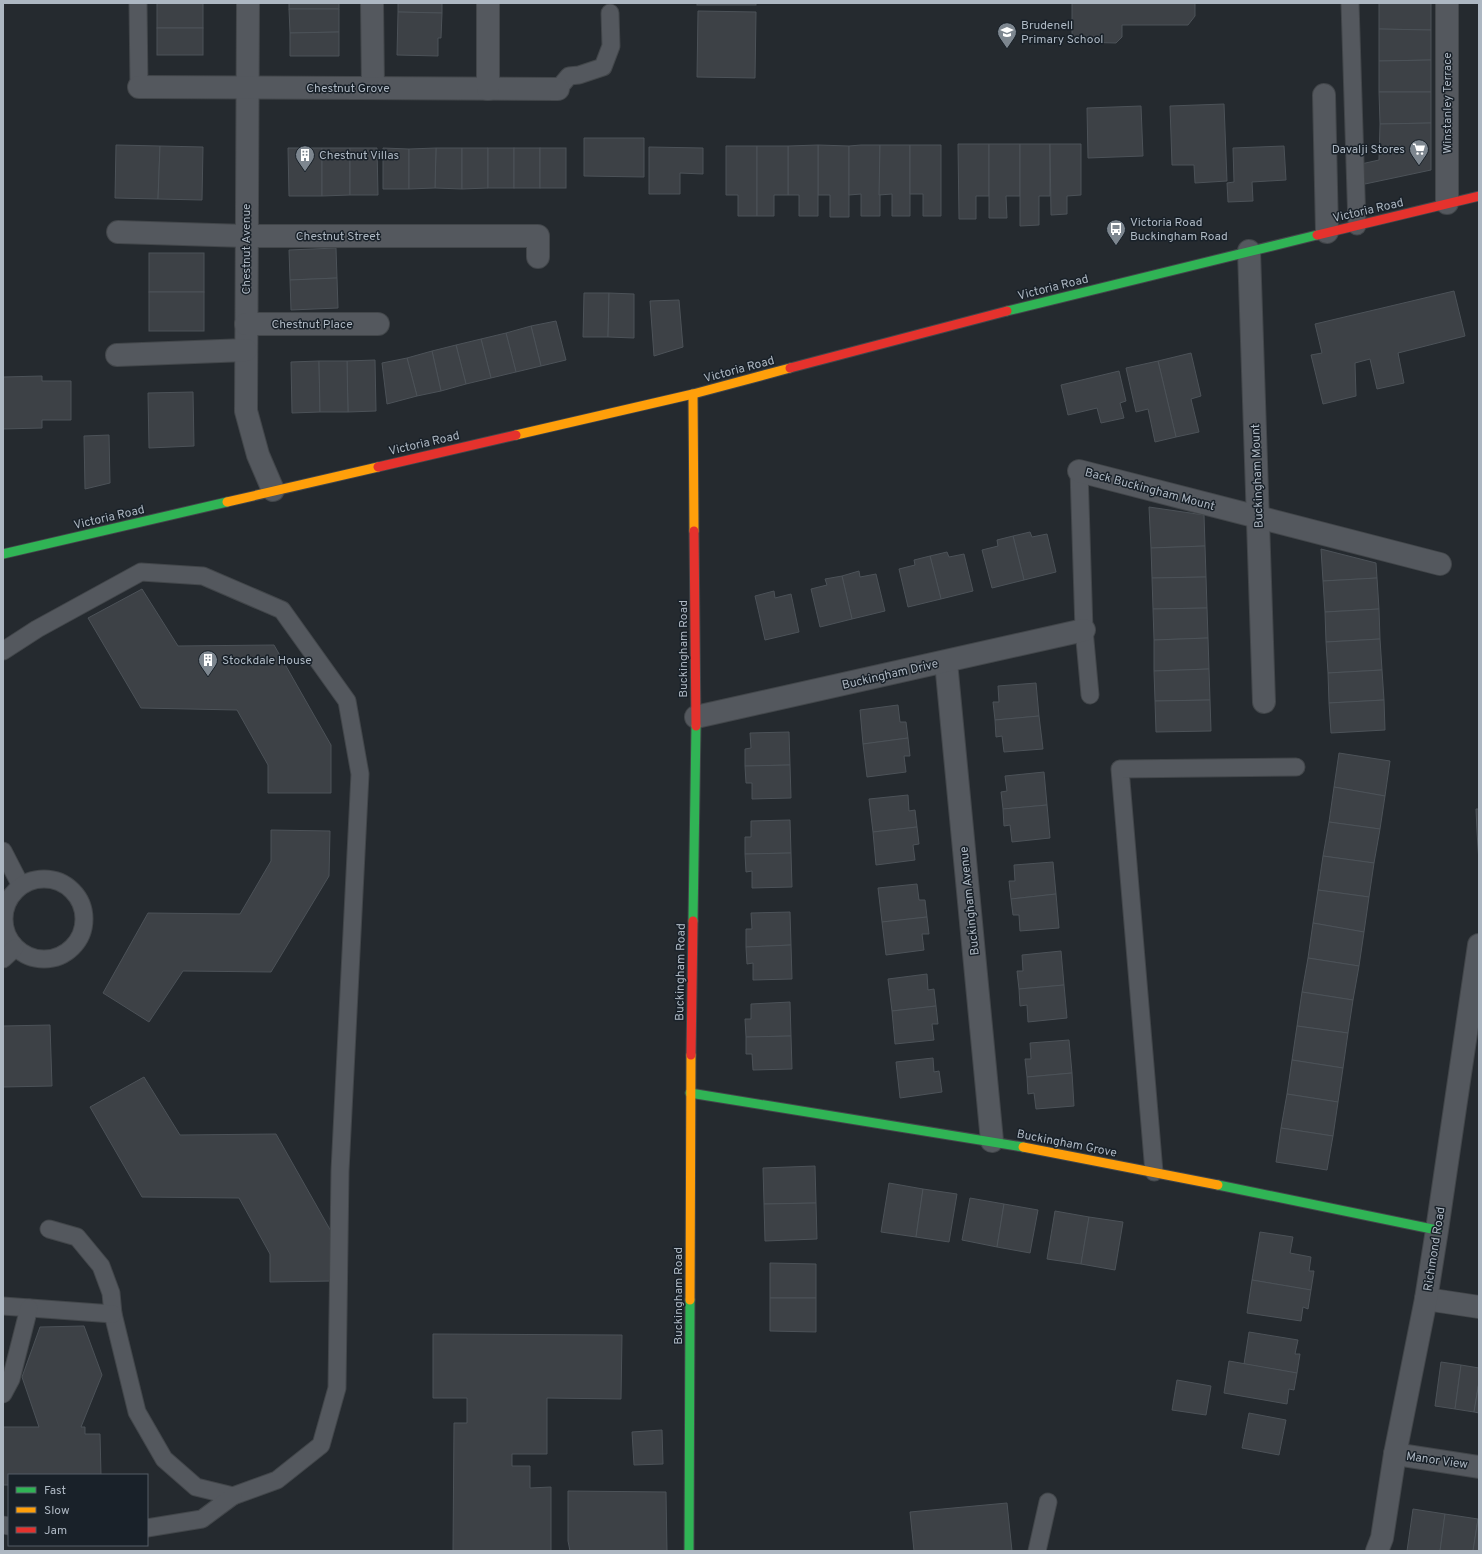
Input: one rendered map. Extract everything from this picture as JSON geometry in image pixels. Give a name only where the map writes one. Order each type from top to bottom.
[{"type":"street","name":"Chestnut Avenue","points":[[248,3],[246,411],[258,455],[273,490]]},
{"type":"street","points":[[372,3],[373,88]]},
{"type":"street","points":[[488,3],[488,89]]},
{"type":"street","name":"Winstanley Terrace","points":[[1447,3],[1447,204]]},
{"type":"street","name":"Chestnut Grove","points":[[139,87],[558,89]]},
{"type":"street","points":[[1324,95],[1327,232]]},
{"type":"street","name":"Victoria Road","points":[[3,554],[273,490],[693,394],[1017,308],[1479,196]]},
{"type":"street","name":"Chestnut Street","points":[[118,232],[246,236],[538,236],[538,257]]},
{"type":"street","name":"Buckingham Mount","points":[[1249,251],[1264,702]]},
{"type":"street","name":"Chestnut Place","points":[[246,324],[378,324]]},
{"type":"street","points":[[117,355],[246,350]]},
{"type":"street","name":"Buckingham Road","points":[[689,1551],[690,1093],[696,717],[693,394]]},
{"type":"street","name":"Back Buckingham Mount","points":[[1079,471],[1440,564]]},
{"type":"street","name":"Buckingham Drive","points":[[696,717],[1084,630]]},
{"type":"street","name":"Buckingham Avenue","points":[[946,662],[992,1141]]},
{"type":"street","name":"Richmond Road","points":[[1377,1551],[1382,1538],[1395,1454],[1426,1299],[1438,1230],[1479,945]]},
{"type":"street","name":"Buckingham Grove","points":[[690,1093],[992,1141],[1154,1172],[1438,1230]]},
{"type":"street","points":[[1426,1299],[1479,1307]]},
{"type":"street","name":"Manor View","points":[[1395,1454],[1479,1467]]},
{"type":"lane","points":[[138,3],[139,87]]},
{"type":"lane","points":[[1350,3],[1357,226]]},
{"type":"lane","points":[[558,89],[569,76],[579,75],[603,67],[611,46],[610,13]]},
{"type":"lane","name":"Back Buckingham Mount","points":[[1079,471],[1084,630],[1090,695]]},
{"type":"lane","points":[[3,650],[140,572],[203,576],[282,610],[347,700],[360,774],[340,1171],[337,1388],[321,1446],[277,1480],[233,1496],[202,1520],[148,1528]]},
{"type":"lane","points":[[1154,1172],[1120,769],[1296,767]]},
{"type":"lane","points":[[3,851],[21,886]]},
{"type":"lane","points":[[42,878],[55,880],[68,886],[77,895],[83,908],[85,921],[82,934],[75,946],[65,955],[52,959],[39,960],[9,953],[3,921],[4,911],[9,899],[17,888],[28,882],[42,878]]},
{"type":"lane","points":[[49,1229],[77,1237],[101,1266],[112,1293],[114,1314],[137,1412],[164,1460],[196,1487],[233,1496]]},
{"type":"lane","points":[[3,1306],[114,1314]]},
{"type":"lane","points":[[3,1394],[11,1379],[29,1308]]},
{"type":"lane","points":[[1037,1551],[1048,1502]]},
{"type":"building","points":[[157,3],[203,3],[203,28],[157,28]]},
{"type":"building","points":[[289,3],[339,3],[339,9],[289,9]]},
{"type":"building","points":[[398,3],[442,3],[442,13],[398,12]]},
{"type":"building","points":[[697,3],[756,3],[756,5],[697,5]]},
{"type":"building","points":[[1072,3],[1195,3],[1195,16],[1188,25],[1122,25],[1122,37],[1116,43],[1079,42],[1072,38]]},
{"type":"building","points":[[1379,3],[1431,3],[1431,30],[1379,29]]},
{"type":"building","points":[[289,9],[339,9],[339,32],[290,33]]},
{"type":"building","points":[[698,11],[756,12],[755,78],[697,77]]},
{"type":"building","points":[[398,12],[442,13],[441,38],[438,38],[438,56],[397,55]]},
{"type":"building","points":[[157,28],[203,28],[203,55],[157,55]]},
{"type":"building","points":[[1379,29],[1431,30],[1431,60],[1379,61]]},
{"type":"building","points":[[339,32],[339,56],[290,56],[290,33]]},
{"type":"building","points":[[1431,60],[1431,92],[1379,92],[1379,61]]},
{"type":"building","points":[[1379,92],[1431,92],[1431,123],[1380,124]]},
{"type":"building","points":[[1224,104],[1227,181],[1195,183],[1194,165],[1172,165],[1170,106]]},
{"type":"building","points":[[1141,106],[1143,156],[1088,158],[1087,108]]},
{"type":"building","points":[[1431,123],[1431,170],[1365,184],[1361,164],[1379,160],[1380,124]]},
{"type":"building","points":[[584,138],[644,138],[644,177],[584,176]]},
{"type":"building","points":[[958,144],[989,144],[989,196],[976,196],[976,219],[959,219]]},
{"type":"building","points":[[989,144],[1020,144],[1020,196],[1006,196],[1007,218],[989,218]]},
{"type":"building","points":[[1020,144],[1050,144],[1050,196],[1039,196],[1039,225],[1020,226]]},
{"type":"building","points":[[1050,144],[1081,144],[1081,195],[1067,196],[1067,214],[1051,215]]},
{"type":"building","points":[[116,145],[160,146],[158,199],[115,198]]},
{"type":"building","points":[[818,145],[849,146],[849,217],[830,217],[830,195],[818,195]]},
{"type":"building","points":[[818,145],[818,216],[799,216],[799,195],[788,195],[788,146]]},
{"type":"building","points":[[880,145],[880,216],[861,216],[861,194],[849,195],[849,146]]},
{"type":"building","points":[[880,145],[910,145],[910,216],[892,216],[892,194],[879,195]]},
{"type":"building","points":[[910,145],[941,145],[941,216],[923,216],[923,194],[910,194]]},
{"type":"building","points":[[160,146],[203,147],[202,200],[158,199]]},
{"type":"building","points":[[726,146],[757,146],[757,216],[738,216],[738,195],[726,195]]},
{"type":"building","points":[[757,146],[788,146],[788,195],[774,195],[774,216],[757,216]]},
{"type":"building","points":[[1284,146],[1286,180],[1252,182],[1253,201],[1228,202],[1227,183],[1234,182],[1233,148]]},
{"type":"building","points":[[649,147],[703,148],[703,174],[680,173],[680,194],[649,194]]},
{"type":"building","name":"Chestnut Villas","points":[[288,148],[322,148],[322,196],[289,196]]},
{"type":"building","points":[[322,148],[350,148],[350,195],[322,196]]},
{"type":"building","points":[[350,148],[377,148],[378,195],[350,195]]},
{"type":"building","points":[[383,148],[409,149],[409,189],[383,189]]},
{"type":"building","points":[[436,148],[462,148],[462,189],[435,188]]},
{"type":"building","points":[[436,148],[435,188],[409,189],[409,149]]},
{"type":"building","points":[[462,148],[488,148],[488,188],[462,189]]},
{"type":"building","points":[[488,148],[514,148],[514,188],[488,188]]},
{"type":"building","points":[[514,148],[540,148],[540,188],[514,188]]},
{"type":"building","points":[[540,148],[566,148],[566,188],[540,188]]},
{"type":"building","points":[[336,248],[337,278],[290,280],[289,250]]},
{"type":"building","points":[[149,253],[204,253],[204,292],[149,292]]},
{"type":"building","points":[[337,278],[338,308],[291,310],[290,280]]},
{"type":"building","points":[[1454,291],[1465,336],[1398,353],[1404,383],[1377,389],[1370,359],[1355,363],[1356,396],[1323,404],[1311,355],[1322,353],[1315,324]]},
{"type":"building","points":[[149,292],[204,292],[204,331],[149,331]]},
{"type":"building","points":[[584,293],[609,293],[608,337],[583,337]]},
{"type":"building","points":[[609,293],[634,294],[634,338],[608,337]]},
{"type":"building","points":[[679,300],[683,347],[654,356],[650,301]]},
{"type":"building","points":[[556,321],[566,360],[541,366],[531,326]]},
{"type":"building","points":[[531,326],[541,366],[516,372],[506,333]]},
{"type":"building","points":[[506,333],[516,372],[491,378],[481,339]]},
{"type":"building","points":[[481,339],[491,378],[466,384],[456,345]]},
{"type":"building","points":[[456,345],[466,384],[441,391],[432,351]]},
{"type":"building","points":[[432,351],[441,391],[417,396],[407,358]]},
{"type":"building","points":[[1191,353],[1201,396],[1191,399],[1199,432],[1176,437],[1158,361]]},
{"type":"building","points":[[407,358],[417,396],[387,404],[382,363]]},
{"type":"building","points":[[375,360],[376,411],[348,412],[347,361]]},
{"type":"building","points":[[319,361],[320,412],[292,413],[291,362]]},
{"type":"building","points":[[319,361],[347,361],[348,412],[320,412]]},
{"type":"building","points":[[1158,361],[1176,437],[1155,442],[1148,409],[1136,412],[1126,368]]},
{"type":"building","points":[[1119,371],[1126,401],[1120,403],[1124,418],[1101,423],[1097,408],[1068,415],[1061,385]]},
{"type":"building","points":[[42,376],[42,381],[71,381],[71,420],[42,420],[42,428],[3,429],[3,377]]},
{"type":"building","points":[[193,392],[194,446],[149,448],[148,393]]},
{"type":"building","points":[[109,435],[110,483],[85,489],[84,436]]},
{"type":"building","points":[[1149,507],[1204,515],[1205,546],[1151,548]]},
{"type":"building","points":[[1030,532],[1032,537],[1047,534],[1056,572],[1024,580],[1013,536]]},
{"type":"building","points":[[1013,536],[1024,580],[992,588],[982,550],[998,546],[997,540]]},
{"type":"building","points":[[1205,546],[1206,577],[1152,578],[1151,548]]},
{"type":"building","points":[[1321,549],[1376,563],[1377,578],[1323,581]]},
{"type":"building","points":[[947,552],[949,557],[964,554],[973,591],[941,599],[930,556]]},
{"type":"building","points":[[930,556],[941,599],[908,607],[899,569],[915,565],[914,560]]},
{"type":"building","points":[[859,571],[860,577],[876,574],[885,611],[852,619],[842,576]]},
{"type":"building","points":[[842,576],[852,619],[820,627],[811,589],[827,585],[825,579]]},
{"type":"building","points":[[1206,577],[1207,608],[1153,609],[1152,578]]},
{"type":"building","points":[[1377,578],[1379,609],[1325,612],[1323,581]]},
{"type":"building","name":"Stockdale House","points":[[142,589],[178,646],[274,645],[331,745],[331,793],[268,793],[268,765],[237,710],[141,708],[88,618]]},
{"type":"building","points":[[774,591],[775,598],[791,594],[799,632],[765,640],[755,596]]},
{"type":"building","points":[[1207,608],[1208,638],[1154,640],[1153,609]]},
{"type":"building","points":[[1379,609],[1380,639],[1326,642],[1325,612]]},
{"type":"building","points":[[1208,638],[1209,669],[1154,671],[1154,640]]},
{"type":"building","points":[[1380,639],[1382,670],[1328,673],[1326,642]]},
{"type":"building","points":[[1209,669],[1210,700],[1155,701],[1154,671]]},
{"type":"building","points":[[1382,670],[1384,700],[1329,703],[1328,673]]},
{"type":"building","points":[[1036,683],[1039,716],[995,720],[993,702],[999,702],[998,686]]},
{"type":"building","points":[[1210,700],[1211,731],[1156,732],[1155,701]]},
{"type":"building","points":[[1384,700],[1385,730],[1331,733],[1329,703]]},
{"type":"building","points":[[898,705],[900,722],[906,722],[908,738],[863,744],[860,710]]},
{"type":"building","points":[[1039,716],[1043,749],[1004,752],[1002,736],[996,737],[995,720]]},
{"type":"building","points":[[789,732],[790,765],[745,766],[745,749],[751,748],[750,733]]},
{"type":"building","points":[[908,738],[910,756],[904,756],[906,772],[867,777],[863,744]]},
{"type":"building","points":[[1339,753],[1390,761],[1385,796],[1334,787]]},
{"type":"building","points":[[790,765],[791,798],[752,799],[752,783],[746,783],[745,766]]},
{"type":"building","points":[[1044,772],[1047,805],[1003,809],[1001,792],[1007,791],[1005,776]]},
{"type":"building","points":[[1334,787],[1385,796],[1380,829],[1329,822]]},
{"type":"building","points":[[908,795],[909,811],[915,810],[917,827],[873,832],[869,799]]},
{"type":"building","points":[[1047,805],[1050,838],[1012,842],[1010,825],[1004,826],[1003,809]]},
{"type":"building","points":[[1476,809],[1479,809],[1479,863],[1477,831]]},
{"type":"building","points":[[790,820],[791,853],[745,854],[745,837],[751,837],[751,821]]},
{"type":"building","points":[[1329,822],[1380,829],[1374,863],[1323,856]]},
{"type":"building","points":[[917,827],[919,844],[913,845],[915,860],[876,865],[873,832]]},
{"type":"building","points":[[271,830],[330,831],[329,876],[271,972],[183,971],[149,1022],[103,993],[148,913],[240,914],[271,861]]},
{"type":"building","points":[[791,853],[792,887],[752,888],[752,871],[746,872],[745,854]]},
{"type":"building","points":[[1323,856],[1374,863],[1369,897],[1318,890]]},
{"type":"building","points":[[1053,862],[1056,894],[1011,899],[1009,881],[1015,881],[1014,865]]},
{"type":"building","points":[[917,884],[919,900],[925,900],[927,917],[882,922],[878,888]]},
{"type":"building","points":[[1318,890],[1369,897],[1364,932],[1313,923]]},
{"type":"building","points":[[1056,894],[1059,928],[1020,931],[1019,915],[1013,915],[1011,899]]},
{"type":"building","points":[[790,912],[791,945],[746,947],[746,929],[752,929],[751,913]]},
{"type":"building","points":[[927,917],[929,934],[922,934],[924,950],[886,955],[882,922]]},
{"type":"building","points":[[1313,923],[1364,932],[1359,966],[1308,958]]},
{"type":"building","points":[[791,945],[792,979],[753,980],[753,963],[747,964],[746,947]]},
{"type":"building","points":[[1061,951],[1064,985],[1019,989],[1017,971],[1023,971],[1022,955]]},
{"type":"building","points":[[1308,958],[1359,966],[1353,1000],[1302,992]]},
{"type":"building","points":[[927,974],[928,990],[934,989],[936,1006],[892,1011],[888,979]]},
{"type":"building","points":[[1064,985],[1067,1018],[1028,1022],[1027,1005],[1020,1006],[1019,989]]},
{"type":"building","points":[[1302,992],[1353,1000],[1348,1033],[1297,1026]]},
{"type":"building","points":[[790,1002],[791,1036],[746,1037],[745,1019],[751,1019],[751,1004]]},
{"type":"building","points":[[936,1006],[938,1024],[932,1024],[934,1040],[895,1044],[892,1011]]},
{"type":"building","points":[[50,1025],[52,1086],[3,1087],[3,1026]]},
{"type":"building","points":[[1297,1026],[1348,1033],[1343,1068],[1292,1060]]},
{"type":"building","points":[[791,1036],[792,1069],[753,1070],[752,1054],[746,1054],[746,1037]]},
{"type":"building","points":[[1069,1040],[1072,1073],[1027,1077],[1025,1059],[1031,1059],[1030,1043]]},
{"type":"building","points":[[933,1058],[934,1072],[939,1071],[942,1092],[900,1098],[896,1062]]},
{"type":"building","points":[[1292,1060],[1343,1068],[1338,1102],[1287,1094]]},
{"type":"building","points":[[1072,1073],[1074,1106],[1036,1109],[1034,1093],[1028,1094],[1027,1077]]},
{"type":"building","points":[[144,1077],[180,1135],[276,1134],[332,1233],[333,1281],[270,1282],[270,1254],[239,1198],[142,1197],[90,1107]]},
{"type":"building","points":[[1287,1094],[1338,1102],[1333,1136],[1281,1128]]},
{"type":"building","points":[[1281,1128],[1333,1136],[1327,1170],[1276,1162]]},
{"type":"building","points":[[815,1166],[816,1203],[764,1204],[763,1168]]},
{"type":"building","points":[[889,1183],[923,1189],[916,1237],[881,1232]]},
{"type":"building","points":[[923,1189],[957,1194],[949,1242],[916,1237]]},
{"type":"building","points":[[970,1198],[1004,1204],[997,1247],[962,1240]]},
{"type":"building","points":[[816,1203],[817,1239],[765,1241],[764,1204]]},
{"type":"building","points":[[1004,1204],[1038,1210],[1030,1253],[997,1247]]},
{"type":"building","points":[[1055,1211],[1089,1217],[1081,1264],[1047,1259]]},
{"type":"building","points":[[1089,1217],[1123,1222],[1115,1270],[1081,1264]]},
{"type":"building","points":[[1260,1232],[1293,1237],[1290,1253],[1311,1257],[1309,1271],[1314,1271],[1311,1290],[1252,1280]]},
{"type":"building","points":[[770,1263],[816,1264],[816,1298],[770,1298]]},
{"type":"building","points":[[1252,1280],[1311,1290],[1308,1309],[1303,1307],[1301,1321],[1247,1313]]},
{"type":"building","points":[[770,1298],[816,1298],[816,1332],[770,1331]]},
{"type":"building","points":[[84,1326],[102,1375],[81,1427],[85,1427],[85,1434],[100,1434],[101,1474],[8,1474],[8,1485],[3,1485],[3,1427],[39,1427],[22,1377],[40,1327]]},
{"type":"building","points":[[1249,1332],[1298,1340],[1295,1354],[1300,1354],[1297,1373],[1244,1364]]},
{"type":"building","points":[[433,1334],[622,1335],[621,1399],[547,1398],[547,1454],[512,1454],[512,1466],[530,1466],[530,1488],[551,1487],[551,1551],[453,1551],[454,1423],[467,1423],[467,1398],[433,1398]]},
{"type":"building","points":[[1229,1361],[1297,1373],[1294,1390],[1289,1389],[1287,1404],[1224,1393]]},
{"type":"building","points":[[1441,1362],[1461,1365],[1455,1409],[1435,1406]]},
{"type":"building","points":[[1461,1365],[1479,1368],[1479,1382],[1474,1412],[1455,1409]]},
{"type":"building","points":[[1177,1380],[1211,1386],[1206,1415],[1172,1410]]},
{"type":"building","points":[[1479,1382],[1479,1413],[1474,1412]]},
{"type":"building","points":[[1249,1413],[1286,1420],[1279,1455],[1242,1448]]},
{"type":"building","points":[[662,1430],[663,1464],[634,1465],[632,1432]]},
{"type":"building","points":[[568,1491],[666,1492],[667,1551],[570,1551],[568,1541]]},
{"type":"building","points":[[1007,1503],[1012,1551],[914,1551],[910,1512]]},
{"type":"building","points":[[1413,1509],[1445,1514],[1440,1551],[1407,1551]]},
{"type":"building","points":[[1445,1514],[1478,1519],[1473,1551],[1440,1551]]},
{"type":"building","points":[[1478,1519],[1479,1551],[1473,1551]]},
{"type":"traffic: fast","points":[[1007,311],[1317,235]]},
{"type":"traffic: fast","points":[[3,554],[227,502]]},
{"type":"traffic: fast","points":[[693,921],[696,726]]},
{"type":"traffic: fast","points":[[690,1093],[1023,1147]]},
{"type":"traffic: fast","points":[[1218,1185],[1437,1230]]},
{"type":"traffic: fast","points":[[689,1551],[690,1300]]},
{"type":"traffic: slow","points":[[516,435],[693,394],[790,368]]},
{"type":"traffic: slow","points":[[693,394],[694,531]]},
{"type":"traffic: slow","points":[[227,502],[378,467]]},
{"type":"traffic: slow","points":[[690,1300],[691,1055]]},
{"type":"traffic: slow","points":[[1023,1147],[1218,1185]]},
{"type":"traffic: jam","points":[[1317,235],[1479,196]]},
{"type":"traffic: jam","points":[[790,368],[1007,311]]},
{"type":"traffic: jam","points":[[378,467],[516,435]]},
{"type":"traffic: jam","points":[[694,531],[696,726]]},
{"type":"traffic: jam","points":[[691,1055],[693,921]]},
{"type":"place","name":"Brudenell Primary School","points":[[1007,49]]},
{"type":"place","name":"Davalji Stores","points":[[1419,166]]},
{"type":"place","name":"Chestnut Villas","points":[[305,172]]},
{"type":"place","name":"Victoria Road Buckingham Road","points":[[1116,246]]},
{"type":"place","name":"Stockdale House","points":[[208,677]]}]
